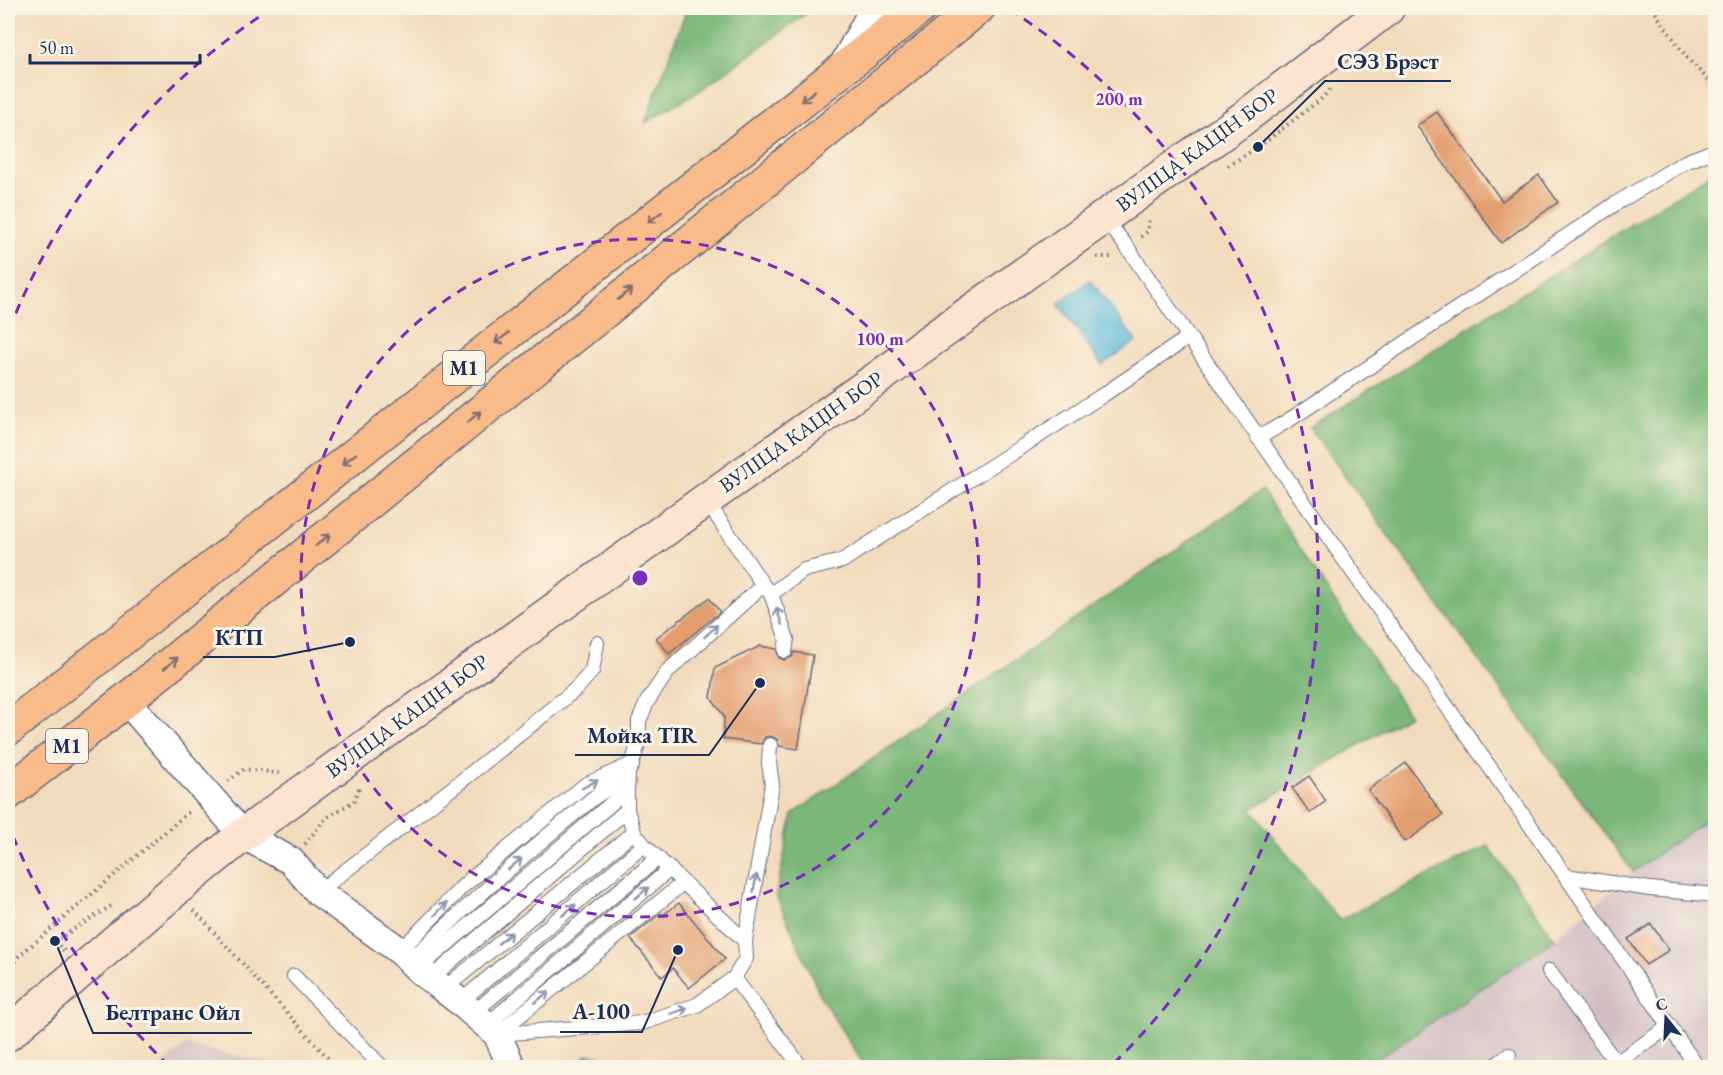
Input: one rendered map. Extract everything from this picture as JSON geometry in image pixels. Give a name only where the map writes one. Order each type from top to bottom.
[{"type":"highway","name":"М1","points":[[8,729],[920,8]]},
{"type":"highway","name":"М1","points":[[8,793],[126,700],[978,8]]},
{"type":"main road","name":"ВУЛІЦА КАЦІН БОР","points":[[8,1034],[243,835],[706,500],[1241,120],[1388,8]]},
{"type":"street","points":[[839,72],[874,8]]},
{"type":"street","points":[[126,700],[243,835],[291,861],[318,892],[446,991],[512,1068]]},
{"type":"lane","points":[[1258,438],[1289,420],[1615,204],[1685,162],[1716,150]]},
{"type":"lane","points":[[1104,218],[1128,247],[1258,438],[1698,1068]]},
{"type":"lane","points":[[745,941],[644,846],[634,832],[627,810],[630,770],[639,741],[639,721],[647,702],[668,671],[767,589],[804,570],[842,561],[1189,337]]},
{"type":"lane","points":[[706,500],[767,589],[787,639],[785,651]]},
{"type":"lane","points":[[318,892],[576,689],[592,671],[597,643]]},
{"type":"lane","points":[[446,991],[642,1023],[697,1005],[734,978],[746,958],[745,941],[772,785],[769,763],[770,745]]},
{"type":"lane","points":[[446,991],[464,885],[585,785],[630,770]]},
{"type":"lane","points":[[446,991],[627,790]]},
{"type":"lane","points":[[446,991],[627,810]]},
{"type":"lane","points":[[446,991],[634,832]]},
{"type":"lane","points":[[446,991],[644,846]]},
{"type":"lane","points":[[446,991],[658,858]]},
{"type":"lane","points":[[446,991],[670,869]]},
{"type":"lane","points":[[1566,876],[1650,889],[1716,895]]},
{"type":"lane","points":[[446,991],[683,883]]},
{"type":"lane","points":[[1549,971],[1615,1066],[1670,1026]]},
{"type":"lane","points":[[294,976],[383,1068]]},
{"type":"lane","points":[[734,978],[802,1068]]},
{"type":"lane","points":[[1492,1068],[1509,1055]]},
{"type":"path","points":[[1652,8],[1687,58],[1716,88]]},
{"type":"shaded area","points":[[1715,813],[1715,1067],[1365,1068],[1555,939],[1633,872]]},
{"type":"shaded area","points":[[186,1045],[288,1067],[160,1067]]},
{"type":"green space","points":[[687,8],[814,8],[699,91],[645,123]]},
{"type":"green space","points":[[1715,171],[1715,813],[1633,872],[1310,428]]},
{"type":"green space","points":[[1262,490],[1409,715],[1251,809],[1339,920],[1488,846],[1555,939],[1365,1067],[865,1067],[822,999],[776,895],[793,814]]},
{"type":"water","points":[[1090,280],[1136,341],[1102,365],[1058,304]]},
{"type":"water","points":[[587,1055],[599,1056],[633,1067],[580,1067],[579,1063]]},
{"type":"building","points":[[1437,112],[1502,201],[1539,175],[1558,202],[1501,243],[1417,126]]},
{"type":"building","points":[[709,598],[720,612],[669,654],[656,638]]},
{"type":"building","points":[[760,646],[776,649],[779,658],[784,660],[792,657],[794,652],[813,655],[798,749],[779,746],[778,740],[771,736],[765,737],[761,744],[723,739],[724,716],[711,698],[715,668]]},
{"type":"building","points":[[1406,763],[1443,815],[1405,842],[1368,790]]},
{"type":"building","points":[[1309,776],[1326,801],[1310,813],[1292,788]]},
{"type":"building","points":[[679,903],[725,959],[689,988],[673,968],[662,977],[630,938],[661,913],[663,915]]},
{"type":"building","points":[[1651,924],[1669,950],[1646,965],[1628,939]]},
{"type":"place","name":"СЭЗ Брэст","points":[[1258,147]]},
{"type":"place","name":"КТП","points":[[350,642]]},
{"type":"place","name":"Мойка TIR","points":[[760,683]]},
{"type":"place","name":"Белтранс Ойл","points":[[55,941]]},
{"type":"place","name":"А-100","points":[[678,950]]}]
